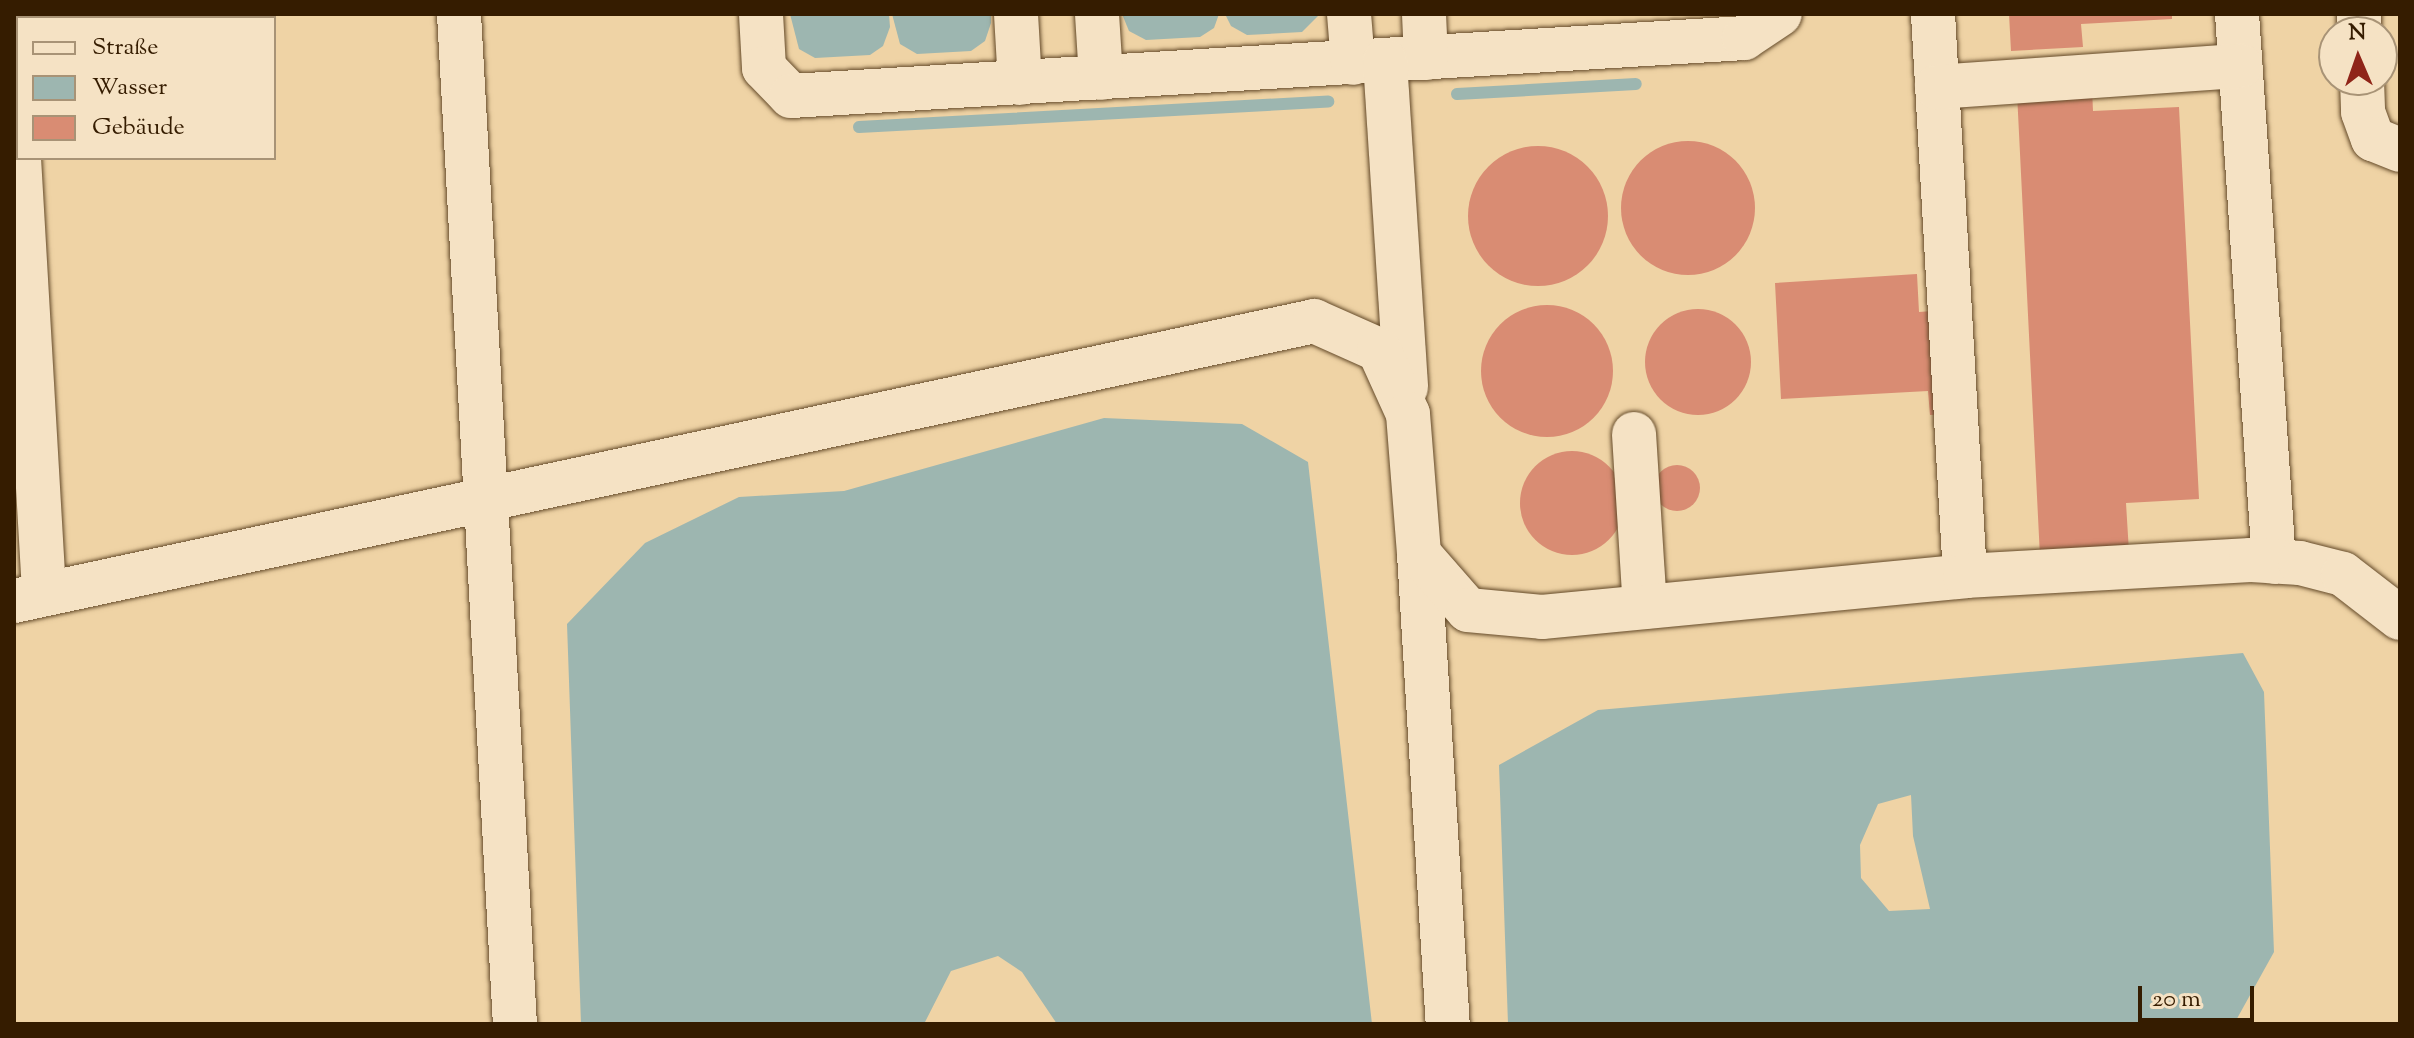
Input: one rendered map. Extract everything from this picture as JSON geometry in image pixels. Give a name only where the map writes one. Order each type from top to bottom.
[{"type":"lane","points":[[459,14],[482,497],[515,1024]]},
{"type":"lane","points":[[761,14],[764,68],[791,96],[1744,38],[1780,14]]},
{"type":"lane","points":[[1016,14],[1020,83]]},
{"type":"lane","points":[[1097,14],[1101,78]]},
{"type":"lane","points":[[1349,14],[1388,61],[1448,1024]]},
{"type":"lane","points":[[1388,61],[1424,14]]},
{"type":"lane","points":[[1933,14],[1965,576]]},
{"type":"lane","points":[[2237,14],[2274,562]]},
{"type":"lane","points":[[14,64],[16,98]]},
{"type":"lane","points":[[1937,87],[2240,66]]},
{"type":"lane","points":[[2362,96],[2363,112],[2373,139],[2400,150]]},
{"type":"lane","points":[[19,160],[29,597],[482,497],[1314,321],[1379,350],[1408,414]]},
{"type":"lane","points":[[1634,434],[1645,607]]},
{"type":"lane","points":[[1419,554],[1468,610],[1542,617],[1965,576],[2274,562],[2343,574],[2400,618]]},
{"type":"water","points":[[790,14],[889,14],[890,27],[883,46],[870,55],[815,58],[799,49]]},
{"type":"water","points":[[892,14],[991,14],[991,23],[985,41],[971,51],[917,54],[900,44]]},
{"type":"water","points":[[1122,14],[1219,14],[1214,28],[1200,37],[1146,40],[1129,31]]},
{"type":"water","points":[[1225,14],[1320,14],[1302,32],[1247,35],[1231,26]]},
{"type":"water","points":[[1104,418],[1242,424],[1308,462],[1372,1024],[1057,1024],[1022,972],[998,956],[951,971],[924,1024],[581,1024],[567,624],[645,543],[739,497],[844,491]]},
{"type":"water","points":[[2243,653],[2264,692],[2274,952],[2234,1024],[1508,1024],[1499,765],[1598,710]],"holes":[[[1911,795],[1913,836],[1930,909],[1889,911],[1861,878],[1860,845],[1878,804]]]},
{"type":"building","points":[[2009,14],[2172,14],[2172,19],[2081,24],[2083,47],[2011,51]]},
{"type":"building","points":[[2092,89],[2093,111],[2179,107],[2199,499],[2126,503],[2129,552],[2040,557],[2017,93]]},
{"type":"building","points":[[1688,141],[1714,146],[1735,161],[1750,182],[1755,208],[1750,234],[1735,255],[1714,270],[1688,275],[1662,270],[1641,255],[1626,234],[1621,208],[1626,182],[1641,161],[1662,146]]},
{"type":"building","points":[[1538,146],[1565,152],[1587,167],[1602,189],[1608,216],[1602,243],[1587,265],[1565,280],[1538,286],[1511,280],[1489,265],[1474,243],[1468,216],[1474,189],[1489,167],[1511,152]]},
{"type":"building","points":[[1917,274],[1919,312],[1946,310],[1952,414],[1930,415],[1928,391],[1781,399],[1775,283]]},
{"type":"building","points":[[1547,305],[1572,310],[1594,324],[1608,346],[1613,371],[1608,396],[1594,418],[1572,432],[1547,437],[1522,432],[1500,418],[1486,396],[1481,371],[1486,346],[1500,324],[1522,310]]},
{"type":"building","points":[[1698,309],[1718,313],[1735,325],[1747,342],[1751,362],[1747,382],[1735,399],[1718,411],[1698,415],[1678,411],[1661,399],[1649,382],[1645,362],[1649,342],[1661,325],[1678,313]]},
{"type":"building","points":[[1572,451],[1592,455],[1615,474],[1624,503],[1620,523],[1601,546],[1572,555],[1552,551],[1529,532],[1520,503],[1524,483],[1543,460]]},
{"type":"building","points":[[1677,465],[1686,466],[1693,472],[1699,479],[1699,497],[1693,504],[1686,510],[1677,511],[1668,510],[1661,504],[1655,497],[1654,488],[1655,479],[1661,472],[1668,466]]},
{"type":"waterway","points":[[1457,94],[1636,84]]},
{"type":"waterway","points":[[859,127],[1328,102]]}]
